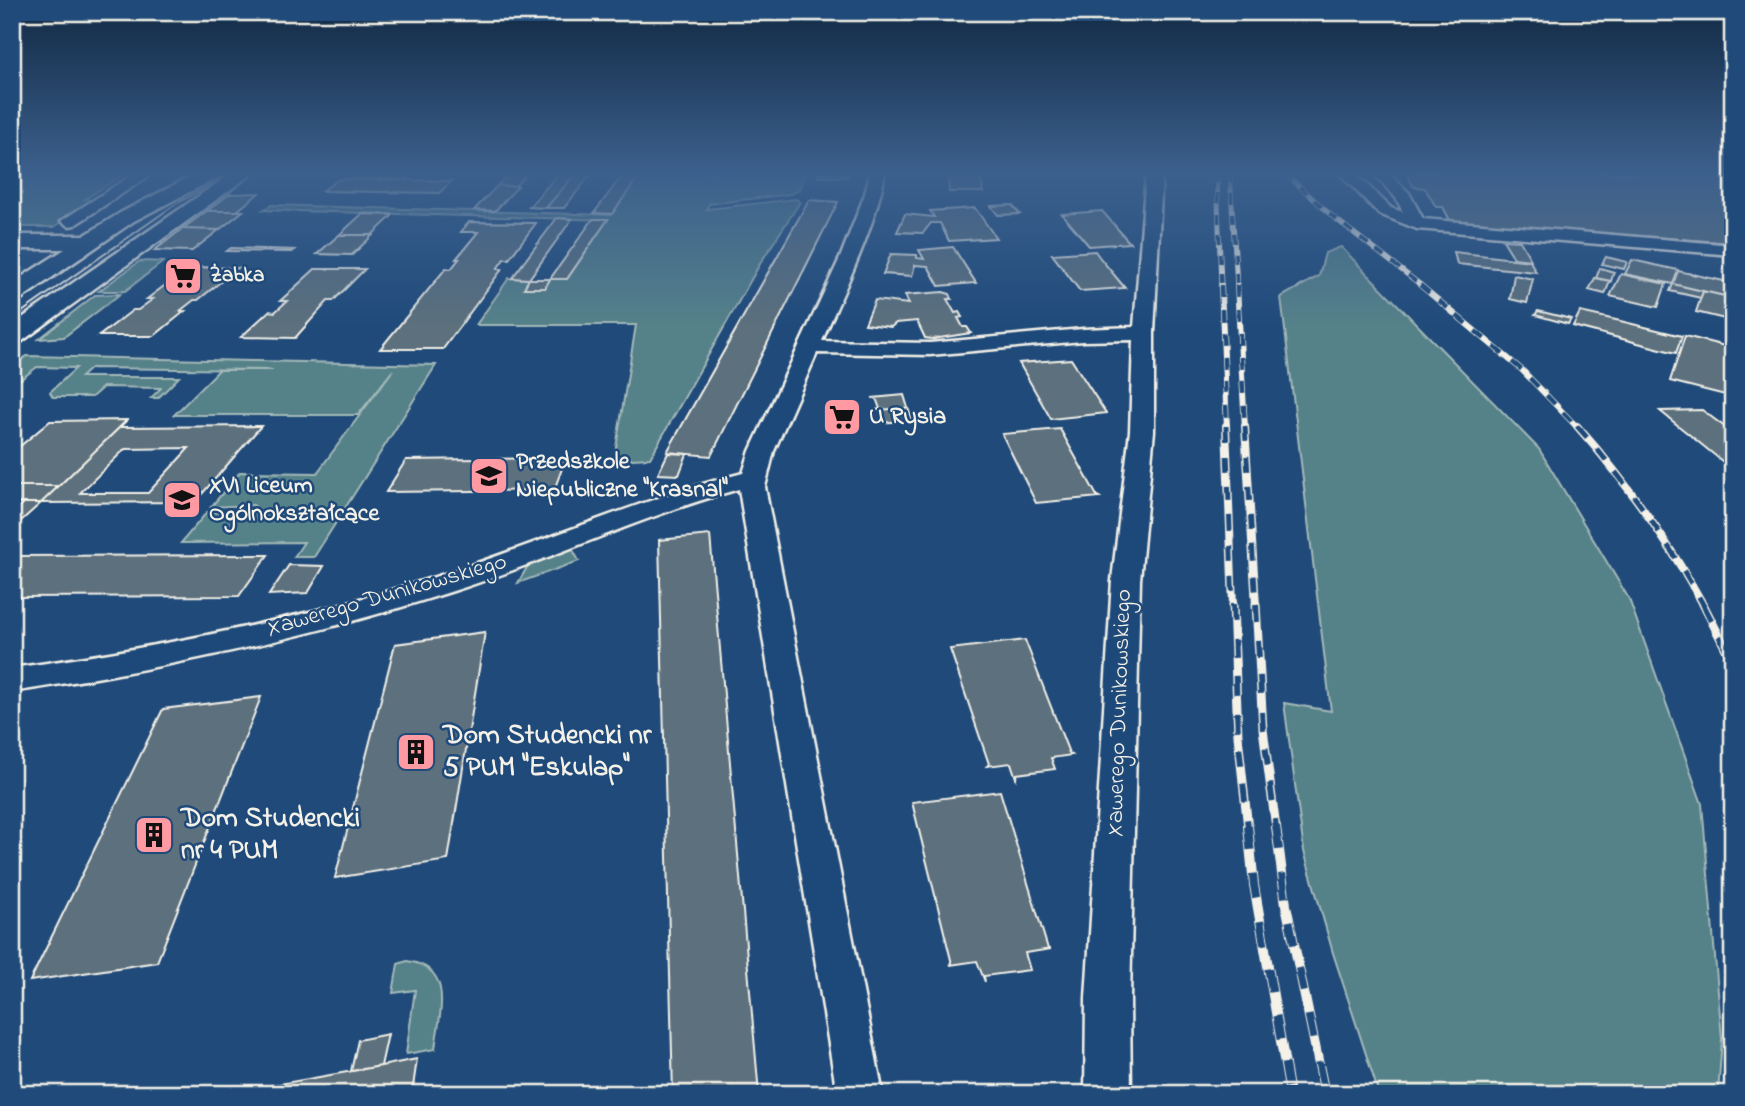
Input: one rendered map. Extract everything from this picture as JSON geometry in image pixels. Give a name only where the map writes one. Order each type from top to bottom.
[{"type":"street","points":[[12,294],[117,225]]},
{"type":"street","points":[[12,337],[170,225]]},
{"type":"street","points":[[860,1094],[760,525],[752,495],[752,478],[862,225]]},
{"type":"street","name":"Xawerego Dunikowskiego","points":[[1108,1094],[1108,998],[1126,580],[1142,431],[1144,333],[1153,225]]},
{"type":"street","points":[[1423,225],[1733,250]]},
{"type":"street","points":[[12,242],[145,242]]},
{"type":"street","points":[[809,347],[930,349],[1083,335],[1144,333]]},
{"type":"street","name":"Xawerego Dunikowskiego","points":[[12,680],[141,659],[355,609],[497,567],[674,501],[752,478]]},
{"type":"green space","points":[[12,225],[58,225],[54,227],[12,227]]},
{"type":"green space","points":[[605,225],[785,225],[761,262],[650,458],[614,460],[636,325],[476,325],[509,278],[529,279],[525,288],[545,288],[550,279],[567,279]]},
{"type":"green space","points":[[1341,247],[1539,449],[1629,599],[1702,804],[1722,1039],[1718,1094],[1379,1094],[1333,953],[1304,851],[1284,703],[1331,711],[1281,297],[1319,276],[1325,253]]},
{"type":"green space","points":[[140,261],[163,262],[125,291],[99,291]]},
{"type":"green space","points":[[120,294],[64,337],[39,339],[95,295]]},
{"type":"green space","points":[[27,356],[436,365],[314,557],[294,557],[304,542],[181,543],[207,512],[235,513],[240,517],[252,515],[258,509],[253,505],[211,507],[240,472],[317,473],[393,370],[358,415],[174,415],[219,370],[273,370],[91,368],[81,377],[179,377],[158,398],[151,398],[161,388],[103,387],[92,397],[53,397],[50,392],[76,368],[37,367],[12,386],[12,366]]},
{"type":"green space","points":[[572,548],[579,561],[518,583],[529,564]]},
{"type":"green space","points":[[407,961],[422,965],[433,973],[441,994],[441,1008],[435,1049],[406,1054],[415,990],[393,993],[398,964]]},
{"type":"building","points":[[188,225],[226,225],[219,230],[182,229]]},
{"type":"building","points":[[350,225],[383,225],[372,235],[339,235]]},
{"type":"building","points":[[467,225],[535,225],[509,259],[504,259],[497,269],[502,269],[443,349],[380,349],[446,268],[451,269],[478,232],[461,232]]},
{"type":"building","points":[[552,225],[568,225],[529,279],[512,278]]},
{"type":"building","points":[[589,225],[604,225],[567,279],[550,279]]},
{"type":"building","points":[[795,225],[827,225],[711,456],[667,452]]},
{"type":"building","points":[[900,225],[930,225],[923,233],[897,232]]},
{"type":"building","points":[[941,225],[987,225],[996,238],[949,241]]},
{"type":"building","points":[[1071,225],[1114,225],[1130,243],[1089,246]]},
{"type":"building","points":[[1486,225],[1733,225],[1733,243]]},
{"type":"building","points":[[182,229],[219,230],[192,251],[155,250]]},
{"type":"building","points":[[339,235],[373,235],[352,255],[317,254]]},
{"type":"building","points":[[1503,240],[1520,241],[1531,260],[1514,258]]},
{"type":"building","points":[[953,247],[976,283],[939,286],[928,266],[915,265],[912,276],[883,274],[891,254],[917,255],[917,258],[924,259],[919,250]]},
{"type":"building","points":[[231,248],[295,250],[227,251]]},
{"type":"building","points":[[1095,251],[1125,288],[1080,291],[1052,254]]},
{"type":"building","points":[[1454,252],[1530,261],[1536,272],[1457,264]]},
{"type":"building","points":[[1606,257],[1627,262],[1624,269],[1602,264]]},
{"type":"building","points":[[1632,260],[1678,270],[1673,284],[1625,274]]},
{"type":"building","points":[[189,267],[238,268],[180,311],[185,311],[154,336],[99,336],[133,310],[138,310],[153,299],[147,299]]},
{"type":"building","points":[[1600,268],[1614,272],[1611,281],[1596,278]]},
{"type":"building","points":[[315,269],[365,269],[333,301],[328,301],[295,338],[241,337],[269,311],[275,312],[287,301],[280,301]]},
{"type":"building","points":[[1678,271],[1733,283],[1733,298],[1673,284]]},
{"type":"building","points":[[1621,274],[1666,284],[1658,307],[1610,296]]},
{"type":"building","points":[[1514,275],[1533,279],[1527,303],[1510,299]]},
{"type":"building","points":[[1595,278],[1610,281],[1605,294],[1589,290]]},
{"type":"building","points":[[529,279],[550,279],[545,288],[524,288]]},
{"type":"building","points":[[1673,284],[1703,291],[1701,298],[1670,291]]},
{"type":"building","points":[[1703,291],[1733,298],[1733,321],[1696,312]]},
{"type":"building","points":[[943,292],[950,294],[952,299],[947,299],[955,313],[959,312],[962,317],[958,318],[963,327],[967,327],[971,333],[933,339],[925,338],[917,321],[896,323],[891,327],[865,324],[875,300],[909,304],[905,295]]},
{"type":"building","points":[[1538,311],[1571,319],[1568,324],[1535,315]]},
{"type":"building","points":[[1580,312],[1682,336],[1676,353],[1573,326]]},
{"type":"building","points":[[1685,336],[1733,348],[1733,397],[1670,381]]},
{"type":"building","points":[[1071,359],[1107,413],[1051,419],[1019,363]]},
{"type":"building","points":[[904,395],[908,408],[876,410],[880,409],[876,398],[872,398]]},
{"type":"building","points":[[908,408],[912,420],[880,423],[886,422],[882,410],[876,410]]},
{"type":"building","points":[[1702,410],[1733,433],[1733,470],[1660,411]]},
{"type":"building","points":[[852,411],[854,424],[833,425],[831,412]]},
{"type":"building","points":[[127,420],[59,486],[12,486],[12,453],[50,421]]},
{"type":"building","points":[[261,426],[195,502],[41,503],[120,427]],"holes":[[[189,448],[148,493],[80,493],[125,449]]]},
{"type":"building","points":[[1060,429],[1099,497],[1036,503],[1002,434]]},
{"type":"building","points":[[668,453],[687,454],[679,475],[658,474]]},
{"type":"building","points":[[566,458],[554,490],[386,492],[406,460]]},
{"type":"building","points":[[12,486],[59,486],[41,503],[12,503]]},
{"type":"building","points":[[24,503],[41,503],[12,529],[12,514]]},
{"type":"building","points":[[710,535],[759,1094],[673,1094],[659,540]]},
{"type":"building","points":[[268,555],[239,596],[12,597],[12,556]]},
{"type":"building","points":[[289,565],[324,566],[308,593],[269,595]]},
{"type":"building","name":"Dom Studencki nr 5 PUM \"Eskulap\"","points":[[485,632],[448,860],[335,878],[395,644]]},
{"type":"building","points":[[1025,640],[1072,755],[1051,758],[1055,769],[1017,774],[1016,778],[1011,763],[987,766],[989,764],[950,649]]},
{"type":"building","name":"Dom Studencki nr 4 PUM","points":[[261,697],[157,962],[30,981],[163,709]]},
{"type":"building","points":[[1000,791],[1048,949],[1051,949],[1025,953],[1030,970],[984,976],[985,982],[977,961],[950,965],[952,964],[912,802]]},
{"type":"building","points":[[388,1034],[381,1066],[351,1071],[358,1040]]},
{"type":"building","points":[[417,1059],[412,1094],[224,1094],[381,1066]]},
{"type":"tram line","points":[[12,319],[146,225]]},
{"type":"railway","points":[[1219,225],[1221,286]]},
{"type":"railway","points":[[1233,225],[1237,286]]},
{"type":"railway","points":[[1343,225],[1422,286]]},
{"type":"railway","points":[[1221,285],[1227,428]]},
{"type":"railway","points":[[1237,285],[1245,428]]},
{"type":"railway","points":[[1420,285],[1522,370],[1578,428]]},
{"type":"railway","points":[[1226,426],[1233,606]]},
{"type":"railway","points":[[1245,426],[1256,606]]},
{"type":"railway","points":[[1577,426],[1645,512],[1704,606]]},
{"type":"railway","points":[[1233,604],[1238,736],[1248,828]]},
{"type":"railway","points":[[1256,604],[1263,729],[1276,828]]},
{"type":"railway","points":[[1703,604],[1733,663]]},
{"type":"railway","points":[[1248,826],[1254,885],[1290,1094]]},
{"type":"railway","points":[[1276,826],[1286,905],[1325,1094]]},
{"type":"place","name":"Żabka","points":[[183,276]]},
{"type":"place","name":"U Rysia","points":[[842,417]]},
{"type":"place","name":"Przedszkole Niepubliczne \"Krasnal\"","points":[[489,476]]},
{"type":"place","name":"XVI Liceum Ogólnokształcące","points":[[182,500]]},
{"type":"place","name":"Dom Studencki nr 5 PUM \"Eskulap\"","points":[[416,752]]},
{"type":"place","name":"Dom Studencki nr 4 PUM","points":[[154,835]]}]
